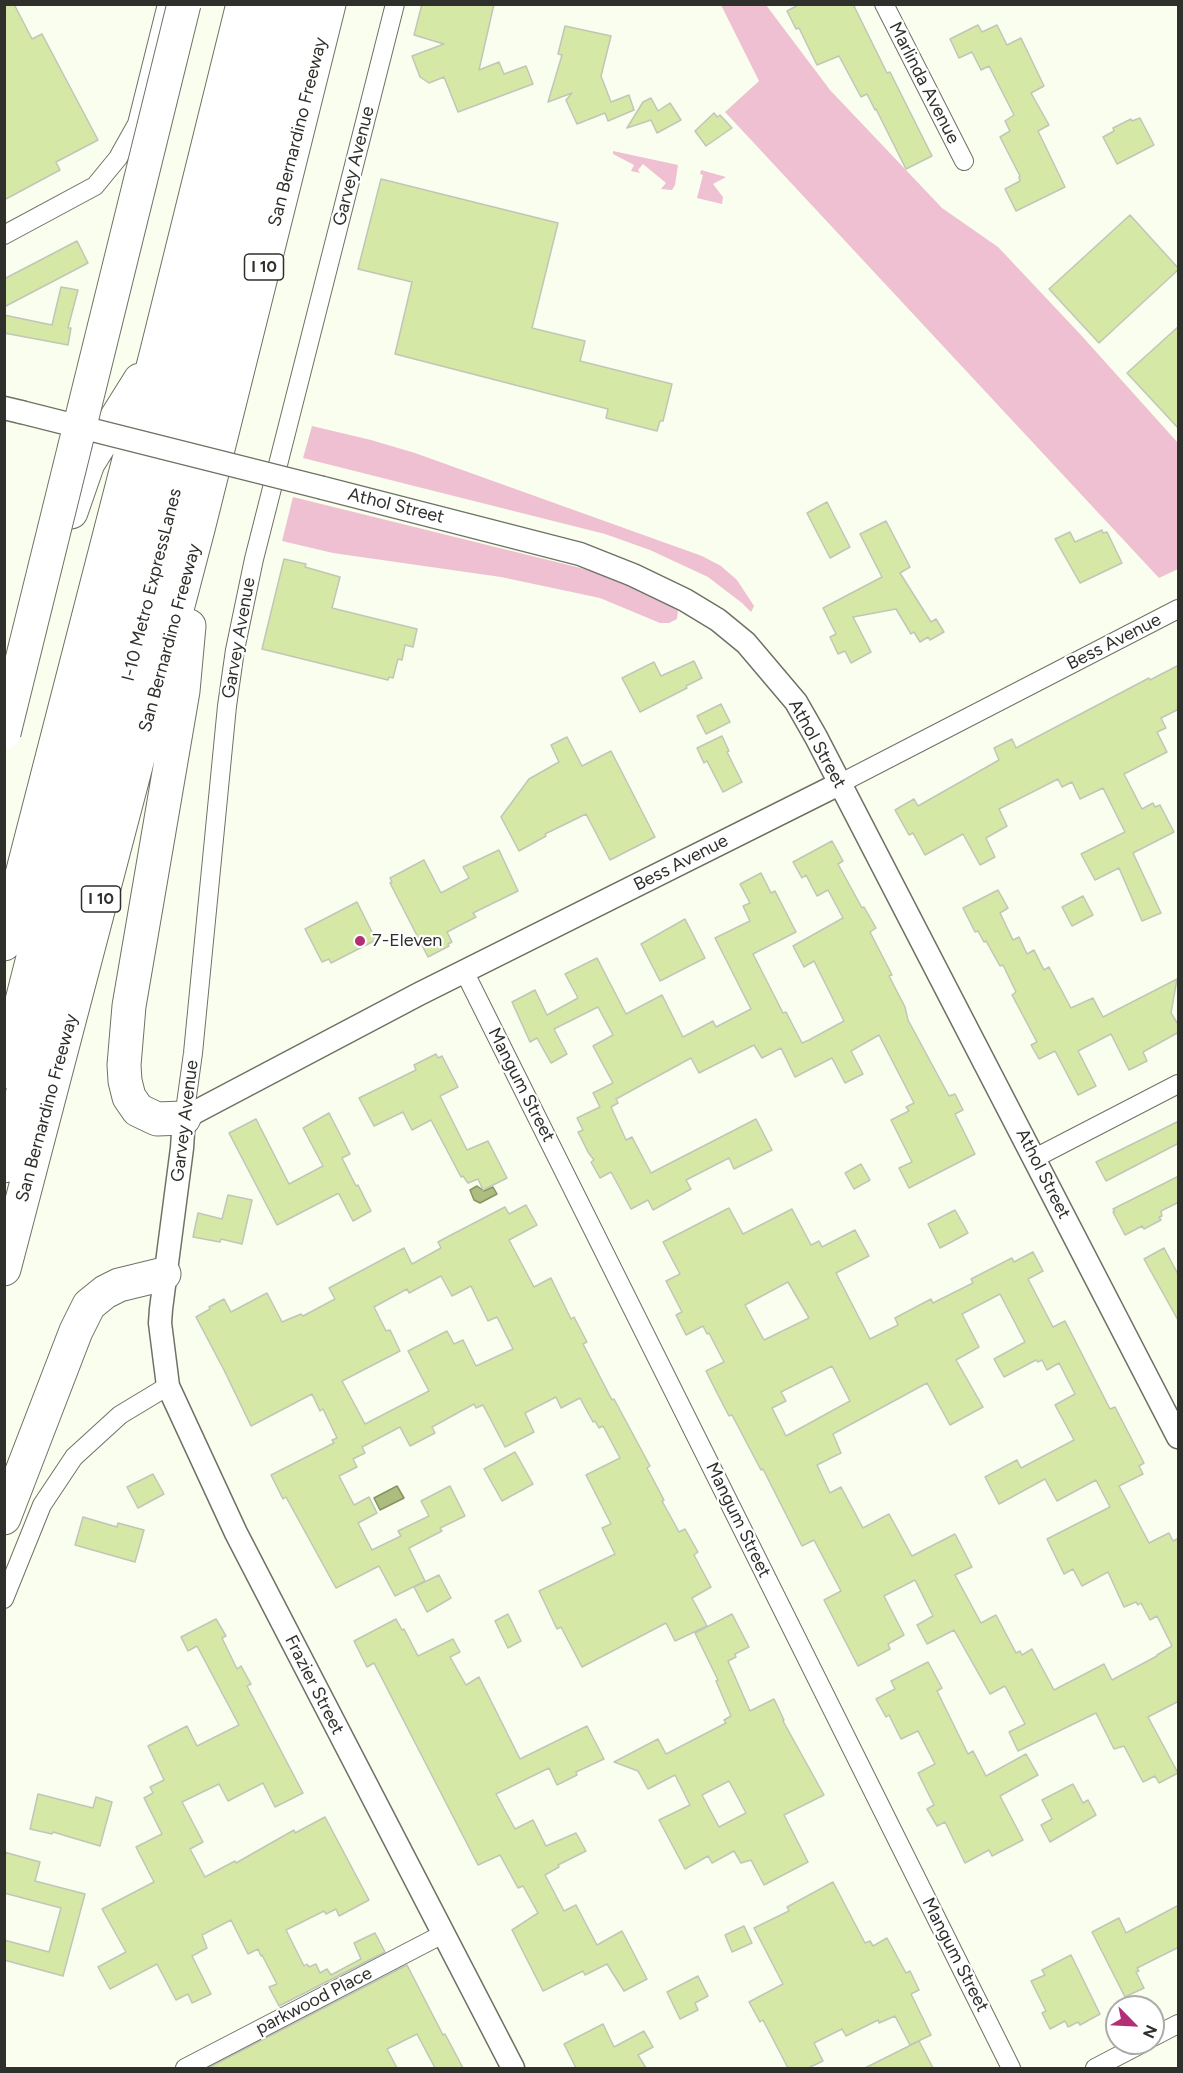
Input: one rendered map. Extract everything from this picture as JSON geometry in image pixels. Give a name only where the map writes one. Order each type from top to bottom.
[{"type":"highway","points":[[4,733],[184,4]]},
{"type":"highway","points":[[4,944],[157,351],[243,4]]},
{"type":"highway","points":[[4,1072],[203,285],[271,4]]},
{"type":"highway","name":"I-10 Metro ExpressLanes","points":[[4,1166],[300,4]]},
{"type":"highway","name":"San Bernardino Freeway","points":[[4,1269],[198,529],[329,4]]},
{"type":"highway","points":[[4,687],[14,668],[88,464],[157,351]]},
{"type":"highway","points":[[184,1118],[156,1119],[138,1110],[129,1097],[124,1065],[129,1006],[183,691],[198,529]]},
{"type":"highway","points":[[4,1518],[76,1331],[89,1305],[105,1292],[119,1285],[163,1280]]},
{"type":"street","points":[[4,235],[95,186],[118,158],[137,124],[167,4]]},
{"type":"street","name":"Garvey Avenue","points":[[163,1280],[182,1148],[227,706],[235,650],[254,559],[395,4]]},
{"type":"street","name":"Marlinda Avenue","points":[[884,4],[964,161]]},
{"type":"street","name":"Athol Street","points":[[13,410],[580,554],[633,574],[685,600],[718,620],[746,643],[796,702],[816,737],[1179,1437]]},
{"type":"street","name":"Bess Avenue","points":[[184,1118],[464,972],[839,784],[1179,609]]},
{"type":"street","name":"Mangum Street","points":[[464,972],[1011,2068]]},
{"type":"street","points":[[1035,1158],[1179,1084]]},
{"type":"street","name":"Frazier Street","points":[[163,1280],[160,1323],[168,1386],[236,1533],[513,2068]]},
{"type":"street","points":[[4,1599],[42,1505],[74,1457],[120,1415],[168,1386]]},
{"type":"street","name":"parkwood Place","points":[[185,2068],[443,1934]]},
{"type":"street","points":[[1165,2031],[1179,2024]]},
{"type":"street","points":[[1095,2068],[1120,2055]]},
{"type":"shaded area","points":[[721,5],[766,5],[830,90],[942,208],[998,247],[1178,443],[1178,569],[1159,578],[725,112],[759,81]]},
{"type":"shaded area","points":[[613,151],[678,165],[672,190],[661,189],[666,183],[643,164],[638,170],[640,173],[631,171],[634,165],[613,154]]},
{"type":"shaded area","points":[[701,170],[726,177],[713,184],[723,197],[722,204],[697,198],[703,175],[700,174]]},
{"type":"shaded area","points":[[312,426],[415,453],[702,556],[721,566],[737,580],[754,606],[751,612],[708,577],[650,550],[605,534],[303,458]]},
{"type":"shaded area","points":[[293,497],[609,575],[646,591],[678,610],[677,619],[669,623],[660,623],[600,598],[501,577],[333,553],[282,541]]},
{"type":"shaded area","points":[[477,1186],[484,1191],[493,1187],[497,1194],[480,1203],[474,1200],[470,1190]]},
{"type":"shaded area","points":[[397,1486],[404,1498],[380,1510],[374,1498]]},
{"type":"building","points":[[4,4],[14,4],[32,39],[42,34],[98,140],[56,162],[60,170],[4,200]]},
{"type":"building","points":[[422,4],[494,4],[479,70],[499,62],[504,74],[526,66],[533,84],[458,112],[444,77],[429,83],[420,77],[412,56],[444,44],[414,35]]},
{"type":"building","points":[[800,4],[853,4],[932,156],[906,169],[876,109],[867,94],[861,97],[839,56],[817,65],[799,28],[796,29],[787,11]]},
{"type":"building","points":[[978,25],[982,32],[997,25],[1007,45],[1021,38],[1044,86],[1031,93],[1049,125],[1038,131],[1065,187],[1016,211],[1005,189],[1020,181],[1020,176],[1000,137],[1010,131],[1005,121],[1014,115],[989,66],[981,70],[972,52],[959,58],[950,39]]},
{"type":"building","points":[[565,26],[611,36],[601,76],[611,102],[629,95],[634,110],[608,121],[605,113],[577,124],[566,100],[572,93],[548,102],[562,55],[558,54]]},
{"type":"building","points":[[651,98],[658,111],[670,103],[681,120],[657,133],[651,120],[627,128],[643,102]]},
{"type":"building","points":[[714,113],[717,117],[720,115],[732,128],[706,146],[695,131]]},
{"type":"building","points":[[1140,118],[1154,145],[1117,164],[1103,137],[1114,131],[1113,128],[1131,119],[1132,121]]},
{"type":"building","points":[[381,179],[558,223],[532,328],[585,341],[580,361],[672,384],[663,421],[660,421],[657,431],[606,418],[608,409],[395,354],[412,282],[358,269]]},
{"type":"building","points":[[1130,215],[1179,269],[1099,343],[1049,289]]},
{"type":"building","points":[[77,241],[88,263],[4,307],[4,279]]},
{"type":"building","points":[[61,287],[78,290],[68,328],[71,328],[68,345],[4,333],[4,315],[52,325]]},
{"type":"building","points":[[1179,326],[1179,429],[1127,373]]},
{"type":"building","points":[[827,502],[850,547],[830,558],[807,513]]},
{"type":"building","points":[[886,521],[910,567],[900,573],[931,622],[936,619],[944,632],[930,640],[928,637],[920,642],[914,632],[911,634],[896,609],[853,617],[871,652],[851,663],[845,651],[838,654],[830,637],[836,634],[823,608],[882,577],[860,534]]},
{"type":"building","points":[[1102,530],[1103,533],[1107,532],[1122,563],[1080,583],[1055,539],[1070,532],[1075,542]]},
{"type":"building","points":[[284,559],[306,564],[305,567],[340,577],[332,608],[417,629],[413,647],[405,645],[402,660],[398,659],[393,678],[389,677],[388,680],[262,649]]},
{"type":"building","points":[[694,661],[702,678],[640,712],[622,678],[654,662],[661,676]]},
{"type":"building","points":[[1179,665],[1179,709],[1161,718],[1166,728],[1157,732],[1167,752],[1124,774],[1142,809],[1153,803],[1155,807],[1160,805],[1174,832],[1133,853],[1161,913],[1142,921],[1119,868],[1095,880],[1081,854],[1125,832],[1103,788],[1080,799],[1072,782],[1062,787],[1058,779],[999,809],[1007,826],[986,838],[995,857],[980,865],[963,834],[925,855],[913,833],[909,835],[895,810],[914,799],[918,806],[999,760],[994,748],[1012,739],[1016,748],[1149,678],[1150,680]]},
{"type":"building","points":[[721,704],[730,722],[706,734],[697,716]]},
{"type":"building","points":[[722,736],[742,782],[723,792],[707,761],[704,763],[697,748]]},
{"type":"building","points":[[567,737],[582,766],[611,751],[655,837],[610,860],[586,814],[545,834],[546,836],[519,851],[501,817],[529,779],[559,762],[551,745]]},
{"type":"building","points":[[832,841],[843,861],[838,864],[862,908],[864,907],[876,928],[870,932],[892,975],[889,976],[905,1007],[908,1020],[949,1096],[955,1094],[963,1110],[955,1114],[975,1154],[909,1188],[899,1168],[912,1162],[891,1120],[909,1111],[906,1107],[914,1103],[879,1035],[851,1051],[863,1074],[845,1083],[832,1058],[795,1077],[781,1048],[762,1058],[754,1045],[699,1073],[691,1058],[616,1099],[618,1103],[611,1107],[626,1140],[632,1137],[651,1173],[756,1119],[772,1150],[734,1169],[729,1158],[686,1180],[691,1189],[653,1210],[648,1200],[631,1209],[611,1172],[600,1178],[591,1162],[594,1160],[578,1132],[583,1130],[577,1118],[600,1107],[593,1093],[613,1083],[593,1046],[613,1035],[598,1007],[554,1029],[567,1054],[551,1063],[537,1038],[530,1042],[512,1002],[535,990],[547,1015],[578,998],[565,974],[597,958],[626,1014],[662,995],[683,1037],[713,1021],[716,1027],[751,1009],[715,938],[750,921],[743,906],[750,903],[740,884],[761,873],[771,893],[775,891],[796,932],[753,954],[783,1013],[786,1012],[802,1043],[809,1040],[844,1021],[814,961],[804,967],[793,946],[843,918],[828,890],[817,896],[806,875],[802,878],[793,862]]},
{"type":"building","points":[[499,850],[518,891],[473,913],[476,917],[447,932],[452,942],[448,944],[449,946],[428,957],[390,883],[392,882],[390,878],[424,860],[441,893],[469,878],[463,867]]},
{"type":"building","points":[[998,890],[1008,908],[1000,913],[1013,940],[1019,937],[1027,954],[1034,950],[1044,970],[1049,967],[1071,1008],[1093,998],[1103,1017],[1177,979],[1171,1013],[1179,1026],[1179,1032],[1143,1052],[1147,1061],[1129,1070],[1111,1034],[1078,1051],[1096,1086],[1078,1095],[1055,1051],[1039,1059],[1031,1045],[1037,1042],[1012,995],[1016,992],[1003,965],[1000,966],[978,931],[975,932],[963,908]]},
{"type":"building","points":[[1083,896],[1093,915],[1072,926],[1062,907]]},
{"type":"building","points":[[357,902],[376,940],[331,963],[329,959],[322,962],[305,929]]},
{"type":"building","points":[[685,919],[705,958],[660,981],[641,944]]},
{"type":"building","points":[[436,1054],[438,1058],[442,1056],[458,1087],[440,1096],[467,1150],[488,1141],[507,1178],[483,1190],[478,1179],[468,1183],[463,1176],[461,1177],[431,1120],[412,1130],[403,1112],[374,1126],[359,1098],[416,1070],[414,1065]]},
{"type":"building","points":[[329,1113],[350,1154],[342,1158],[371,1211],[353,1221],[337,1194],[277,1225],[229,1133],[256,1119],[289,1184],[323,1166],[303,1128]]},
{"type":"building","points":[[1179,1121],[1179,1143],[1106,1181],[1096,1162]]},
{"type":"building","points":[[861,1164],[870,1180],[854,1189],[845,1173]]},
{"type":"building","points":[[1179,1176],[1179,1202],[1161,1211],[1162,1216],[1159,1217],[1161,1220],[1125,1235],[1113,1209]]},
{"type":"building","points":[[228,1195],[252,1200],[242,1244],[221,1239],[220,1242],[193,1237],[198,1213],[222,1219]]},
{"type":"building","points":[[526,1205],[537,1225],[509,1240],[534,1287],[551,1278],[571,1319],[574,1317],[587,1342],[583,1344],[650,1466],[647,1468],[664,1500],[662,1501],[679,1532],[685,1529],[698,1552],[694,1555],[711,1587],[692,1598],[707,1626],[675,1641],[666,1623],[582,1667],[561,1627],[557,1629],[539,1591],[615,1554],[602,1528],[611,1524],[586,1475],[620,1458],[603,1426],[599,1428],[595,1421],[593,1422],[580,1398],[561,1408],[556,1397],[525,1413],[534,1432],[505,1447],[483,1405],[476,1408],[474,1404],[432,1427],[435,1433],[410,1446],[400,1427],[362,1447],[365,1453],[353,1459],[357,1467],[339,1476],[354,1505],[369,1497],[377,1513],[358,1523],[372,1550],[401,1536],[398,1531],[429,1516],[421,1501],[450,1486],[465,1516],[440,1528],[442,1531],[409,1548],[425,1581],[395,1596],[379,1566],[336,1588],[286,1497],[283,1499],[271,1475],[334,1443],[332,1440],[337,1438],[323,1409],[320,1411],[312,1394],[251,1426],[196,1317],[224,1299],[231,1312],[267,1293],[282,1322],[301,1314],[303,1316],[335,1299],[329,1288],[404,1248],[412,1264],[441,1248],[438,1242],[505,1207],[509,1214]],"holes":[[[441,1276],[452,1296],[471,1286],[488,1321],[497,1317],[513,1349],[476,1366],[463,1340],[454,1344],[447,1331],[408,1351],[429,1391],[365,1424],[342,1381],[400,1351],[390,1330],[386,1331],[374,1307],[407,1289],[409,1293]]]},
{"type":"building","points":[[729,1208],[743,1234],[792,1209],[811,1245],[819,1241],[822,1247],[855,1230],[869,1256],[836,1273],[870,1339],[898,1325],[895,1318],[931,1299],[933,1303],[973,1283],[971,1279],[1012,1258],[1014,1262],[1033,1252],[1043,1271],[1028,1279],[1053,1327],[1065,1321],[1110,1409],[1115,1407],[1144,1463],[1139,1466],[1143,1474],[1119,1486],[1149,1543],[1169,1533],[1173,1541],[1179,1538],[1179,1701],[1148,1717],[1178,1773],[1159,1783],[1155,1776],[1143,1782],[1124,1746],[1114,1749],[1096,1713],[1018,1751],[1009,1732],[1025,1724],[1005,1686],[990,1694],[954,1630],[927,1644],[917,1625],[933,1616],[915,1580],[884,1596],[904,1635],[888,1644],[890,1649],[858,1666],[824,1600],[841,1591],[814,1540],[802,1546],[763,1469],[761,1470],[732,1415],[729,1416],[706,1371],[724,1362],[709,1333],[707,1334],[703,1326],[686,1335],[676,1315],[682,1312],[666,1281],[680,1274],[663,1242]],"holes":[[[788,1282],[809,1318],[764,1340],[745,1305]],[[1000,1294],[1025,1342],[994,1359],[1004,1377],[1036,1360],[1038,1362],[1042,1360],[1047,1370],[1059,1363],[1075,1394],[1055,1405],[1074,1440],[1021,1468],[1017,1460],[985,1477],[999,1504],[1045,1479],[1057,1501],[1096,1480],[1110,1507],[1047,1539],[1064,1574],[1073,1569],[1082,1586],[1108,1572],[1124,1607],[1136,1602],[1138,1605],[1141,1603],[1150,1620],[1157,1616],[1172,1646],[1112,1680],[1104,1664],[1054,1690],[1032,1649],[1022,1655],[1020,1651],[1016,1653],[996,1615],[981,1623],[955,1575],[972,1567],[955,1534],[912,1556],[889,1514],[863,1528],[841,1487],[830,1493],[817,1465],[841,1453],[833,1434],[927,1383],[950,1425],[983,1407],[956,1360],[979,1347],[962,1314]],[[832,1366],[850,1401],[786,1436],[772,1408],[786,1401],[781,1392]]]},
{"type":"building","points":[[955,1210],[968,1233],[940,1248],[928,1224]]},
{"type":"building","points":[[1164,1248],[1179,1276],[1179,1322],[1144,1259]]},
{"type":"building","points":[[515,1452],[533,1484],[502,1501],[484,1469]]},
{"type":"building","points":[[153,1474],[164,1494],[138,1508],[127,1487]]},
{"type":"building","points":[[83,1517],[117,1527],[118,1523],[144,1530],[135,1562],[75,1545]]},
{"type":"building","points":[[439,1575],[451,1598],[427,1612],[414,1587]]},
{"type":"building","points":[[508,1614],[521,1641],[508,1648],[495,1621]]},
{"type":"building","points":[[732,1614],[749,1647],[735,1654],[736,1657],[728,1661],[750,1711],[774,1699],[783,1721],[824,1795],[784,1815],[808,1862],[764,1885],[751,1860],[741,1863],[734,1851],[712,1863],[708,1856],[685,1869],[659,1820],[690,1805],[675,1775],[648,1789],[638,1771],[614,1762],[658,1739],[666,1754],[726,1723],[724,1720],[731,1716],[716,1681],[718,1680],[695,1633]],"holes":[[[729,1781],[746,1813],[719,1827],[702,1795]]]},
{"type":"building","points":[[216,1619],[226,1636],[222,1638],[237,1669],[241,1666],[251,1684],[247,1686],[303,1793],[275,1807],[263,1783],[228,1801],[219,1784],[182,1802],[203,1842],[190,1849],[205,1877],[235,1861],[236,1863],[294,1830],[295,1833],[325,1817],[369,1900],[339,1916],[336,1909],[326,1914],[324,1911],[286,1930],[304,1966],[307,1964],[309,1967],[316,1964],[320,1973],[327,1969],[331,1975],[361,1959],[354,1943],[375,1933],[385,1952],[279,2006],[269,1987],[277,1984],[262,1955],[258,1949],[248,1954],[231,1920],[202,1935],[207,1948],[192,1956],[211,1994],[192,2003],[188,1994],[176,2000],[157,1964],[110,1989],[98,1967],[126,1952],[102,1909],[154,1882],[136,1847],[162,1834],[144,1798],[153,1793],[150,1787],[164,1780],[148,1746],[187,1726],[197,1746],[239,1725],[197,1646],[188,1651],[181,1637]]},
{"type":"building","points":[[396,1619],[418,1656],[453,1639],[460,1652],[450,1657],[466,1685],[479,1677],[520,1759],[587,1726],[604,1759],[576,1772],[577,1775],[557,1785],[549,1768],[496,1794],[515,1829],[533,1820],[546,1846],[576,1833],[586,1851],[558,1865],[559,1867],[545,1875],[564,1911],[576,1905],[597,1945],[622,1931],[647,1979],[624,1991],[607,1964],[585,1975],[583,1971],[543,1991],[512,1930],[538,1913],[523,1886],[518,1888],[500,1855],[478,1865],[374,1663],[367,1667],[354,1641]]},
{"type":"building","points":[[928,1662],[942,1688],[937,1691],[968,1754],[973,1751],[986,1776],[1026,1754],[1038,1775],[1000,1796],[1023,1840],[992,1856],[989,1850],[965,1863],[945,1822],[937,1826],[927,1809],[934,1805],[918,1773],[935,1764],[918,1731],[901,1739],[889,1715],[886,1717],[876,1699],[895,1689],[891,1681]]},
{"type":"building","points":[[1073,1784],[1083,1803],[1088,1800],[1096,1815],[1050,1842],[1041,1825],[1052,1819],[1042,1800]]},
{"type":"building","points":[[38,1794],[93,1808],[96,1797],[112,1802],[100,1846],[53,1832],[52,1834],[30,1829]]},
{"type":"building","points":[[4,1852],[40,1862],[35,1881],[85,1894],[63,1976],[4,1960],[4,1940],[49,1952],[61,1908],[4,1893]]},
{"type":"building","points":[[833,1882],[865,1943],[870,1941],[873,1946],[887,1938],[906,1973],[910,1971],[919,1990],[911,1994],[931,2035],[910,2045],[895,2016],[879,2023],[878,2020],[846,2036],[842,2029],[814,2043],[823,2061],[808,2068],[788,2068],[763,2020],[760,2022],[749,2002],[783,1984],[754,1928],[789,1911],[787,1907]]},
{"type":"building","points":[[1179,1905],[1179,1947],[1137,1968],[1139,1971],[1136,1972],[1144,1988],[1129,1995],[1124,1995],[1092,1932],[1119,1918],[1126,1933]]},
{"type":"building","points":[[744,1926],[752,1943],[732,1952],[725,1935]]},
{"type":"building","points":[[1071,1955],[1100,2014],[1080,2025],[1078,2022],[1068,2027],[1065,2021],[1050,2029],[1042,2013],[1046,2011],[1031,1981],[1045,1975],[1042,1970]]},
{"type":"building","points":[[407,1965],[443,2035],[445,2034],[463,2068],[435,2068],[417,2034],[387,2049],[397,2068],[208,2068]]},
{"type":"building","points":[[698,1976],[708,1996],[695,2003],[698,2010],[680,2019],[667,1992]]},
{"type":"building","points":[[603,2024],[614,2047],[644,2031],[653,2047],[638,2055],[646,2068],[576,2068],[564,2044]]},
{"type":"building","points":[[919,2041],[933,2068],[865,2068]]},
{"type":"place","name":"7-Eleven","points":[[360,941]]}]
